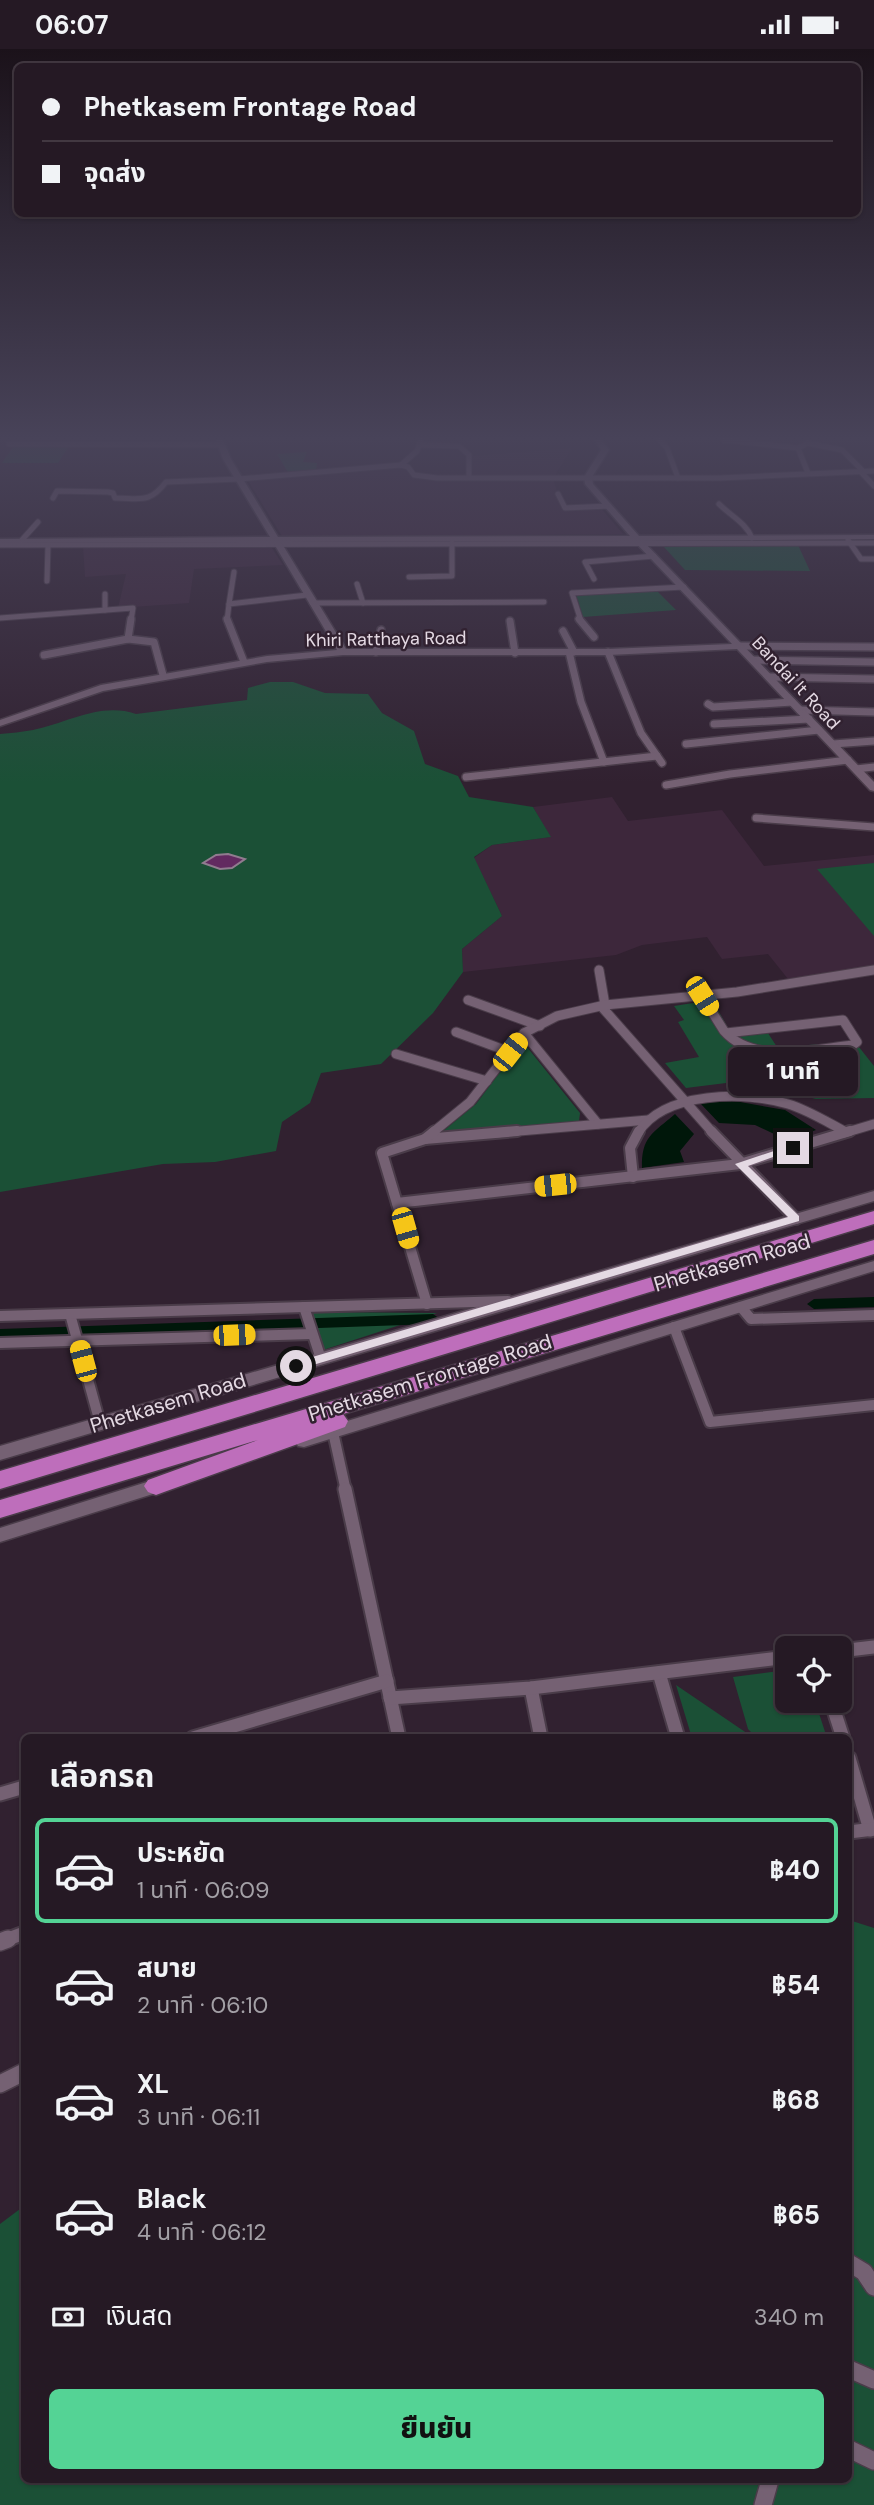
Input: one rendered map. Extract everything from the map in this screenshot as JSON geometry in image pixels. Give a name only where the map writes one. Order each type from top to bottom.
[{"type":"highway","name":"Phetkasem Road","points":[[0,1479],[874,1217]]},
{"type":"highway","name":"Phetkasem Road","points":[[0,1509],[582,1332],[874,1247]]},
{"type":"highway","points":[[156,1486],[582,1332]]},
{"type":"main road","points":[[284,555],[342,652]]},
{"type":"main road","name":"Bandai It Road","points":[[654,556],[874,789]]},
{"type":"main road","name":"Khiri Ratthaya Road","points":[[0,723],[101,688],[244,662],[342,652],[608,652],[740,646]]},
{"type":"main road","points":[[0,1453],[874,1196]]},
{"type":"main road","name":"Phetkasem Frontage Road","points":[[0,1535],[874,1266]]},
{"type":"street","points":[[47,581],[48,555]]},
{"type":"street","points":[[409,577],[453,575],[452,555]]},
{"type":"street","points":[[858,555],[861,559],[874,559]]},
{"type":"street","points":[[594,579],[585,562],[654,556]]},
{"type":"street","points":[[234,572],[227,622],[244,662]]},
{"type":"street","points":[[356,584],[363,603]]},
{"type":"street","points":[[594,637],[578,618],[572,593],[684,587]]},
{"type":"street","points":[[105,594],[105,610]]},
{"type":"street","points":[[229,604],[310,599],[363,603],[544,602]]},
{"type":"street","points":[[0,618],[133,608],[128,639]]},
{"type":"street","points":[[509,621],[515,653]]},
{"type":"street","points":[[376,652],[381,630]]},
{"type":"street","points":[[563,631],[572,652],[582,705],[604,762]]},
{"type":"street","points":[[44,655],[128,639],[155,642],[163,675]]},
{"type":"street","points":[[740,646],[874,647]]},
{"type":"street","points":[[608,652],[640,733],[662,763]]},
{"type":"street","points":[[753,660],[874,661]]},
{"type":"street","points":[[769,677],[874,679]]},
{"type":"street","points":[[708,704],[713,707],[792,702]]},
{"type":"street","points":[[800,710],[874,712]]},
{"type":"street","points":[[714,724],[809,719]]},
{"type":"street","points":[[686,744],[819,730]]},
{"type":"street","points":[[833,744],[874,741]]},
{"type":"street","points":[[466,777],[657,755]]},
{"type":"street","points":[[666,785],[730,774],[848,761]]},
{"type":"street","points":[[856,769],[874,767]]},
{"type":"street","points":[[756,818],[874,827]]},
{"type":"street","points":[[599,970],[603,1006],[740,1164],[796,1219]]},
{"type":"street","points":[[425,1139],[470,1102],[524,1033],[557,1016],[603,1006],[702,996],[874,970]]},
{"type":"street","points":[[702,996],[726,1034],[737,1044],[771,1050],[853,1045],[857,1042],[842,1020],[726,1034]]},
{"type":"street","points":[[468,1000],[540,1026]]},
{"type":"street","points":[[456,1032],[510,1052]]},
{"type":"street","points":[[524,1033],[598,1124]]},
{"type":"street","points":[[396,1054],[487,1081]]},
{"type":"street","points":[[427,1304],[382,1153],[425,1139],[648,1120],[685,1101],[735,1094],[785,1102],[846,1132]]},
{"type":"street","points":[[634,1177],[630,1146],[648,1120]]},
{"type":"street","points":[[397,1203],[740,1164],[874,1123]]},
{"type":"street","points":[[0,1316],[304,1310],[515,1301]]},
{"type":"street","points":[[741,1307],[751,1319],[874,1315]]},
{"type":"street","points":[[304,1310],[321,1359]]},
{"type":"street","points":[[70,1314],[100,1423]]},
{"type":"street","points":[[674,1327],[710,1422],[874,1405]]},
{"type":"street","points":[[0,1343],[311,1331]]},
{"type":"street","points":[[333,1432],[398,1734]]},
{"type":"street","points":[[852,1650],[874,1647]]},
{"type":"street","points":[[390,1698],[531,1688],[775,1659]]},
{"type":"street","points":[[659,1673],[677,1734]]},
{"type":"street","points":[[207,1734],[387,1681]]},
{"type":"street","points":[[531,1688],[540,1734]]},
{"type":"street","points":[[835,1713],[841,1734]]},
{"type":"street","points":[[852,1767],[872,1829],[852,1832]]},
{"type":"street","points":[[0,1794],[21,1788]]},
{"type":"street","points":[[0,1942],[21,1934]]},
{"type":"street","points":[[0,2084],[21,2074]]},
{"type":"street","points":[[852,2265],[864,2272],[874,2287]]},
{"type":"street","points":[[852,2370],[874,2380]]},
{"type":"street","points":[[852,2450],[874,2461]]},
{"type":"street","points":[[763,2505],[769,2483]]},
{"type":"shaded area","points":[[84,555],[276,555],[283,565],[194,569],[189,603],[118,608],[126,574],[85,577]]},
{"type":"shaded area","points":[[612,797],[628,821],[722,810],[764,866],[874,855],[874,965],[788,979],[768,954],[722,959],[707,937],[642,945],[616,955],[463,972],[462,949],[502,916],[474,858],[492,845],[550,837],[533,807]]},
{"type":"shaded area","points":[[729,1100],[785,1110],[816,1130],[787,1140],[755,1125],[719,1123],[700,1103]]},
{"type":"shaded area","points":[[675,1114],[694,1134],[680,1151],[684,1162],[642,1168],[646,1142]]},
{"type":"green space","points":[[671,555],[802,555],[810,571],[685,570]]},
{"type":"green space","points":[[656,590],[676,610],[583,617],[576,594]]},
{"type":"green space","points":[[270,682],[293,682],[325,693],[368,694],[382,713],[414,731],[425,764],[458,776],[469,797],[533,807],[551,837],[492,845],[474,857],[502,916],[462,949],[463,972],[433,1013],[381,1064],[321,1073],[310,1103],[282,1122],[276,1151],[215,1162],[163,1164],[0,1192],[0,734],[33,730],[110,710],[136,714],[247,700],[248,688]]},
{"type":"green space","points":[[874,863],[874,936],[817,869]]},
{"type":"green space","points":[[712,1000],[730,1031],[764,1027],[777,1047],[855,1042],[874,1066],[874,1098],[816,1099],[759,1085],[734,1082],[686,1088],[665,1063],[699,1057],[678,1022],[684,1020],[674,1006]]},
{"type":"green space","points":[[519,1047],[527,1047],[580,1113],[579,1121],[447,1134],[442,1132],[476,1104]]},
{"type":"green space","points":[[309,1312],[437,1313],[320,1351]]},
{"type":"green space","points":[[775,1672],[775,1713],[819,1713],[826,1734],[753,1734],[748,1729],[733,1677]]},
{"type":"green space","points":[[676,1685],[748,1734],[691,1734]]},
{"type":"green space","points":[[852,1921],[874,1928],[874,2505],[0,2505],[0,2224],[21,2208],[21,2483],[852,2483]]},
{"type":"building","points":[[228,854],[245,859],[232,868],[220,869],[203,863],[216,855]]},
{"type":"waterway","points":[[814,1304],[874,1302]]},
{"type":"waterway","points":[[0,1334],[433,1319]]},
{"type":"route","points":[[296,1366],[796,1219],[740,1164],[793,1148]]}]
